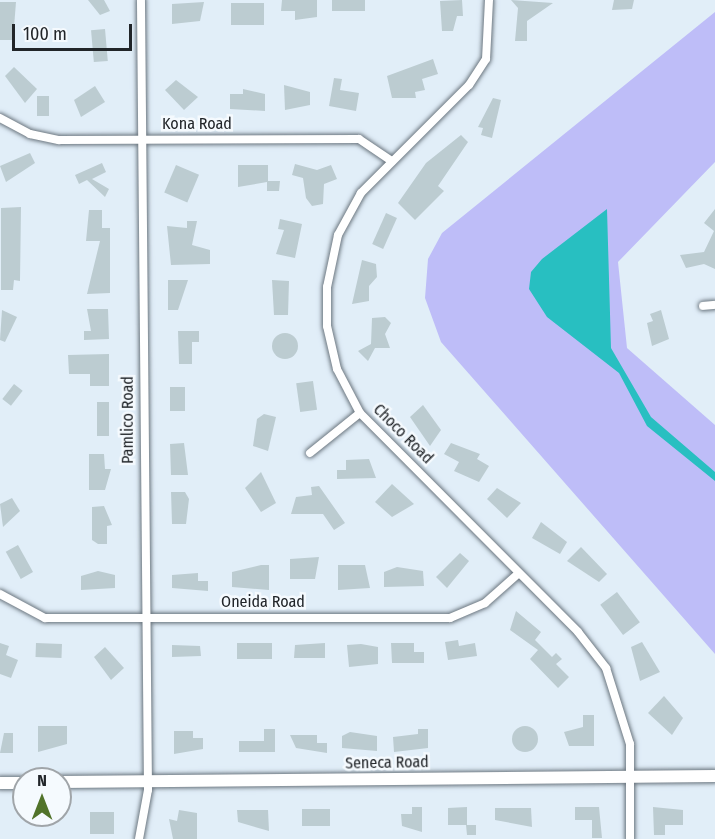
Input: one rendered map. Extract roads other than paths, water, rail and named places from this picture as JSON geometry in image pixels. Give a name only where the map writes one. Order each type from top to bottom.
[{"type":"street","name":"Pamlico Road","points":[[139,839],[148,782],[141,0]]},
{"type":"street","name":"Choco Road","points":[[489,0],[486,59],[469,85],[362,194],[338,235],[327,287],[337,369],[360,413],[578,632],[606,668],[630,744],[630,839]]},
{"type":"street","name":"Kona Road","points":[[0,118],[30,134],[59,140],[359,138],[392,161]]},
{"type":"street","points":[[703,306],[715,305]]},
{"type":"street","points":[[310,453],[360,413]]},
{"type":"street","name":"Oneida Road","points":[[0,594],[45,618],[145,616],[450,618],[485,603],[519,573]]},
{"type":"street","name":"Seneca Road","points":[[72,782],[715,776]]}]
